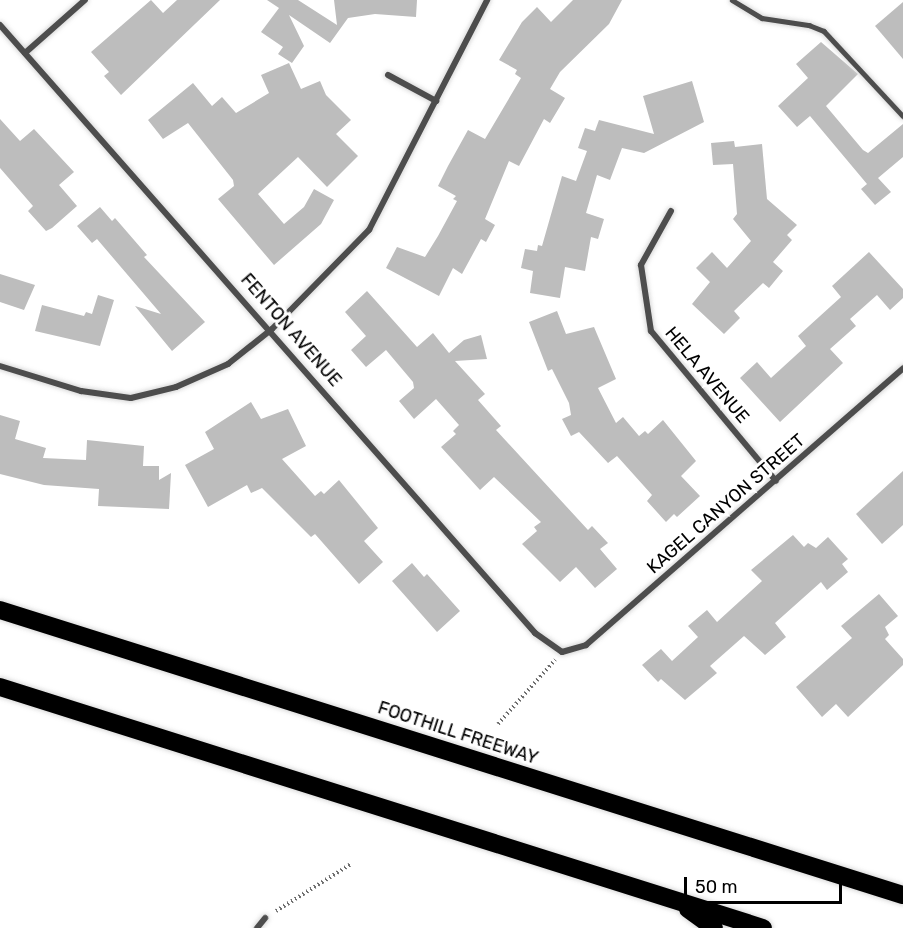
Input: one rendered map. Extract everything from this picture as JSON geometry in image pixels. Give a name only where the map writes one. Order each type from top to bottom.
[{"type":"highway","name":"FOOTHILL FREEWAY","points":[[0,610],[903,895]]},
{"type":"highway","points":[[0,687],[763,928]]},
{"type":"highway","points":[[677,901],[714,928]]},
{"type":"street","points":[[25,53],[85,0]]},
{"type":"street","points":[[0,366],[81,391],[131,398],[176,387],[228,364],[272,330],[369,230],[487,0]]},
{"type":"street","name":"FENTON AVENUE","points":[[0,25],[272,330],[535,633],[562,652]]},
{"type":"street","points":[[388,75],[436,101]]},
{"type":"street","name":"HELA AVENUE","points":[[671,211],[641,265],[651,331],[776,481]]},
{"type":"street","name":"KAGEL CANYON STREET","points":[[562,652],[586,645],[903,368]]},
{"type":"street","points":[[257,928],[265,918]]},
{"type":"lane","points":[[732,0],[762,18],[809,25],[824,32],[903,116]]},
{"type":"path","points":[[498,724],[562,652]]},
{"type":"path","points":[[265,918],[351,864]]},
{"type":"building","points":[[151,0],[163,13],[177,0],[220,0],[121,95],[104,76],[109,72],[91,52]]},
{"type":"building","points":[[267,0],[298,0],[337,25],[334,0],[417,0],[416,17],[375,14],[348,18],[330,43],[289,15],[304,46],[292,63],[278,54],[283,47],[261,32],[279,8]]},
{"type":"building","points":[[573,0],[622,0],[609,24],[560,72],[550,89],[565,98],[550,123],[544,119],[519,166],[509,161],[485,219],[495,225],[486,242],[481,239],[462,274],[453,268],[439,296],[386,268],[397,247],[425,257],[438,236],[457,201],[453,199],[456,196],[438,186],[448,166],[468,130],[485,139],[521,78],[515,74],[517,70],[499,60],[522,22],[537,7],[551,22]]},
{"type":"building","points":[[903,2],[903,59],[875,26]]},
{"type":"building","points":[[821,42],[858,74],[826,106],[863,150],[868,153],[903,124],[903,157],[878,178],[891,192],[875,205],[861,189],[867,184],[810,116],[797,127],[778,106],[808,78],[796,64]]},
{"type":"building","points":[[289,63],[301,89],[320,81],[326,95],[351,120],[336,134],[358,156],[327,187],[298,157],[258,194],[284,224],[304,207],[314,189],[334,200],[321,224],[274,265],[218,199],[234,186],[233,180],[188,123],[163,139],[148,120],[193,83],[212,106],[222,97],[236,113],[269,93],[261,75]]},
{"type":"building","points":[[692,81],[704,122],[644,153],[622,148],[610,180],[597,175],[586,213],[604,219],[598,239],[591,237],[585,271],[565,267],[560,298],[530,293],[533,271],[521,268],[525,249],[537,251],[538,245],[542,246],[562,176],[576,181],[587,151],[578,148],[585,128],[595,131],[599,120],[654,134],[643,96]]},
{"type":"building","points":[[0,119],[20,141],[34,129],[74,172],[59,185],[77,206],[46,231],[28,211],[33,206],[0,168]]},
{"type":"building","points":[[734,141],[735,147],[762,144],[767,199],[797,225],[787,235],[792,240],[773,262],[783,271],[769,288],[763,283],[734,311],[740,318],[724,334],[692,304],[710,282],[696,268],[712,252],[727,268],[751,241],[733,219],[737,214],[733,164],[713,165],[711,143]]},
{"type":"building","points":[[100,207],[112,221],[115,218],[147,255],[144,257],[205,322],[172,351],[135,306],[161,314],[97,239],[92,243],[77,226]]},
{"type":"building","points":[[869,252],[903,289],[903,298],[890,310],[877,295],[850,319],[856,326],[830,349],[843,363],[780,422],[740,378],[757,362],[771,378],[806,346],[798,336],[841,297],[832,286]]},
{"type":"building","points":[[0,274],[35,285],[24,310],[0,302]]},
{"type":"building","points":[[367,291],[417,347],[433,333],[449,353],[464,340],[481,335],[487,359],[455,361],[485,394],[478,400],[501,426],[496,430],[588,530],[592,526],[608,543],[600,549],[617,569],[595,588],[576,567],[560,582],[522,544],[537,531],[534,527],[541,522],[494,477],[480,490],[441,447],[456,434],[453,431],[459,425],[436,399],[414,419],[399,401],[414,388],[413,382],[386,350],[366,367],[351,350],[366,336],[345,312]]},
{"type":"building","points":[[98,295],[114,300],[100,346],[35,331],[42,305],[84,316],[86,312],[92,314]]},
{"type":"building","points":[[557,311],[566,334],[594,327],[616,379],[598,388],[616,423],[623,417],[639,436],[645,431],[648,434],[663,420],[696,461],[681,476],[700,496],[677,517],[674,514],[666,522],[647,501],[652,495],[617,456],[608,463],[579,432],[571,436],[562,419],[571,415],[569,403],[552,369],[548,371],[529,322]]},
{"type":"building","points":[[251,402],[261,419],[288,409],[306,446],[282,459],[315,496],[321,491],[324,494],[339,480],[378,528],[364,541],[383,562],[359,584],[315,534],[311,537],[262,488],[251,493],[247,485],[208,507],[185,465],[214,449],[205,432]]},
{"type":"building","points":[[0,415],[20,421],[15,439],[46,448],[43,458],[86,460],[87,440],[144,446],[143,466],[159,466],[159,480],[171,473],[169,509],[98,506],[99,489],[44,485],[0,474]]},
{"type":"building","points":[[903,471],[903,525],[882,544],[856,514]]},
{"type":"building","points":[[793,535],[804,547],[808,543],[816,548],[828,537],[848,559],[842,564],[848,572],[827,590],[821,582],[775,623],[786,637],[765,655],[744,636],[710,666],[717,673],[685,700],[661,679],[658,682],[642,665],[661,649],[672,661],[698,637],[688,626],[707,610],[717,622],[762,581],[751,570]]},
{"type":"building","points":[[412,563],[424,577],[427,574],[460,611],[437,632],[392,581]]},
{"type":"building","points":[[879,594],[898,616],[885,627],[889,635],[885,639],[903,659],[903,665],[848,717],[836,704],[822,717],[796,687],[852,638],[841,626]]}]
